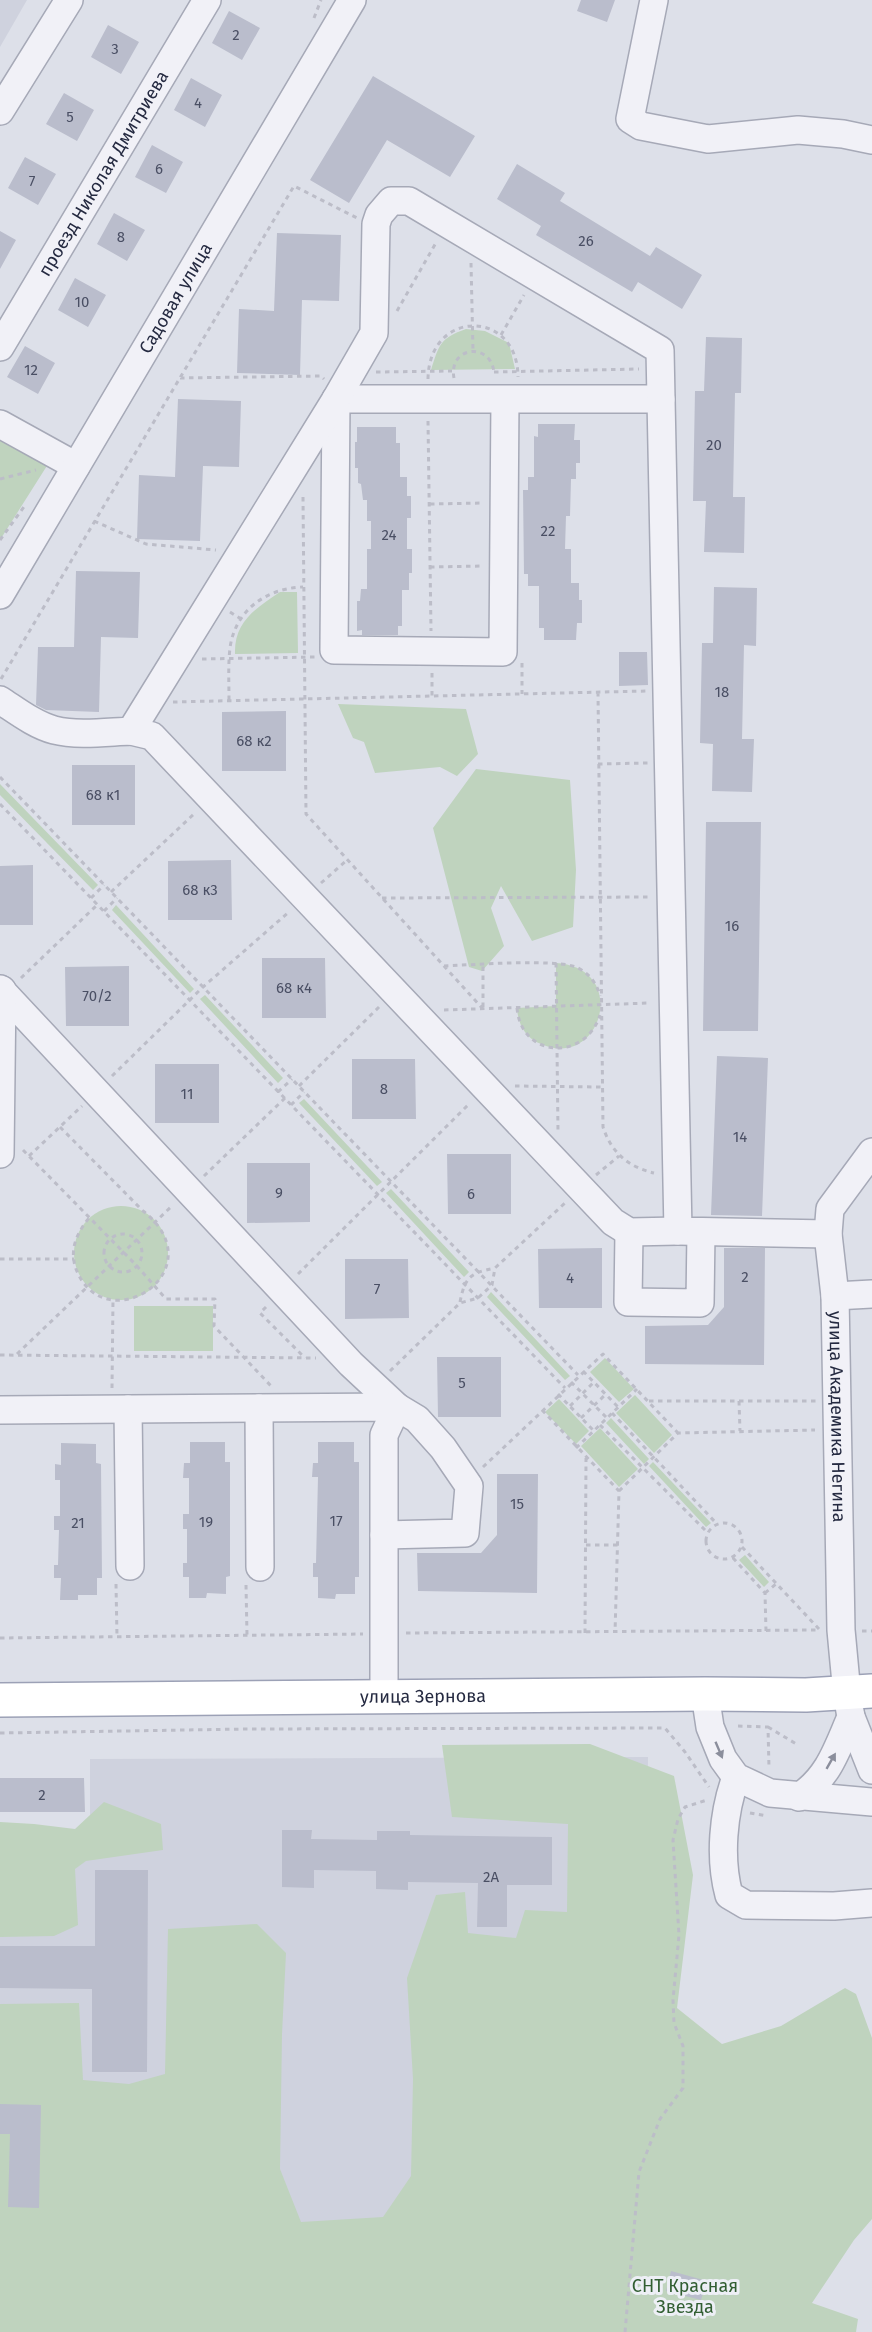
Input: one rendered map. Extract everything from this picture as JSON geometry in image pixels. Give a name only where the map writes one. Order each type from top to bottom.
[{"type":"main road","name":"улица Зернова","points":[[0,1700],[705,1694],[857,1701]]},
{"type":"street","points":[[0,111],[69,0]]},
{"type":"street","name":"проезд Николая Дмитриева","points":[[0,347],[207,0]]},
{"type":"street","name":"Садовая улица","points":[[0,595],[352,0]]},
{"type":"street","points":[[654,0],[630,119],[641,126],[708,139],[798,130],[843,134],[872,140]]},
{"type":"street","points":[[131,731],[370,341],[375,327],[376,224],[385,206],[399,199],[409,201],[660,350],[677,1173],[690,1232],[700,1303],[628,1302],[629,1232]]},
{"type":"street","points":[[343,387],[428,400],[505,387],[661,399]]},
{"type":"street","points":[[343,387],[334,650],[503,652],[505,387]]},
{"type":"street","points":[[0,424],[76,466]]},
{"type":"street","points":[[0,700],[32,720],[54,730],[68,732],[131,731],[152,736],[613,1222],[629,1232],[828,1234]]},
{"type":"street","points":[[7,986],[96,1092],[351,1364],[397,1407],[417,1419],[443,1448],[469,1486],[465,1533],[384,1535]]},
{"type":"street","points":[[0,1154],[7,986]]},
{"type":"street","name":"улица Академика Негина","points":[[857,1701],[841,1630],[835,1296],[828,1234],[830,1209],[872,1152]]},
{"type":"street","points":[[835,1296],[872,1294]]},
{"type":"street","points":[[0,1410],[397,1407]]},
{"type":"street","points":[[384,1697],[384,1435],[397,1407]]},
{"type":"street","points":[[259,1408],[260,1567]]},
{"type":"street","points":[[120,1409],[130,1566]]},
{"type":"street","points":[[705,1694],[710,1727],[723,1759],[728,1793],[724,1876],[729,1895],[746,1905],[834,1906],[872,1903]]},
{"type":"street","points":[[857,1701],[872,1770]]},
{"type":"street","points":[[799,1797],[815,1786],[832,1761],[857,1701]]},
{"type":"street","points":[[728,1793],[770,1793],[872,1802]]},
{"type":"path","points":[[0,680],[294,186],[351,216],[376,224]]},
{"type":"path","points":[[375,327],[391,321],[448,224]]},
{"type":"path","points":[[473,351],[471,256],[480,242]]},
{"type":"path","points":[[501,335],[535,275]]},
{"type":"path","points":[[432,696],[428,371],[432,352],[444,336],[462,327],[472,326],[492,330],[501,335],[514,351],[518,372]]},
{"type":"path","points":[[458,386],[452,371],[456,359],[473,351],[479,352],[490,360],[494,372],[505,387],[518,372]]},
{"type":"path","points":[[494,372],[660,368]]},
{"type":"path","points":[[180,378],[321,376],[343,387],[428,371],[452,371]]},
{"type":"path","points":[[295,466],[302,476],[306,814],[483,1009]]},
{"type":"path","points":[[0,479],[43,468]]},
{"type":"path","points":[[0,540],[27,502]]},
{"type":"path","points":[[430,504],[504,502]]},
{"type":"path","points":[[94,521],[146,544],[241,553]]},
{"type":"path","points":[[430,567],[504,566]]},
{"type":"path","points":[[229,701],[229,658],[236,628],[248,609],[274,592],[291,587],[303,587]]},
{"type":"path","points":[[175,659],[330,657],[334,650]]},
{"type":"path","points":[[522,662],[522,694]]},
{"type":"path","points":[[148,704],[666,690]]},
{"type":"path","points":[[598,692],[603,1126],[606,1137],[619,1155],[644,1170],[677,1173]]},
{"type":"path","points":[[598,764],[668,763]]},
{"type":"path","points":[[0,777],[578,1375]]},
{"type":"path","points":[[111,892],[211,799]]},
{"type":"path","points":[[0,804],[565,1388]]},
{"type":"path","points":[[28,1156],[203,987],[347,860]]},
{"type":"path","points":[[91,898],[104,885]]},
{"type":"path","points":[[382,898],[671,897]]},
{"type":"path","points":[[104,911],[117,898]]},
{"type":"path","points":[[7,986],[98,905]]},
{"type":"path","points":[[540,1146],[558,1134],[556,963]]},
{"type":"path","points":[[444,966],[568,964],[588,974],[595,983],[601,1005],[600,1017],[588,1037],[578,1044],[557,1048],[545,1046],[528,1036],[518,1019],[517,1008]]},
{"type":"path","points":[[483,965],[483,1009]]},
{"type":"path","points":[[298,1086],[395,992]]},
{"type":"path","points":[[414,1011],[673,1002]]},
{"type":"path","points":[[278,1092],[292,1079]]},
{"type":"path","points":[[295,1276],[485,1088],[602,1087]]},
{"type":"path","points":[[291,1105],[304,1092]]},
{"type":"path","points":[[16,1355],[285,1098]]},
{"type":"path","points":[[60,1127],[143,1211],[156,1221],[166,1238],[168,1259],[165,1270],[154,1287],[136,1298],[126,1300],[105,1298],[87,1287],[80,1277],[74,1259],[75,1241],[80,1229],[89,1218]]},
{"type":"path","points":[[0,1140],[18,1145],[137,1266],[166,1299],[215,1299],[214,1326],[291,1408]]},
{"type":"path","points":[[460,1303],[464,1283],[478,1271],[495,1268],[580,1188],[619,1155]]},
{"type":"path","points":[[126,1234],[137,1240],[142,1252],[137,1266],[124,1272],[109,1266],[104,1257],[109,1239],[126,1234]]},
{"type":"path","points":[[0,1259],[74,1259]]},
{"type":"path","points":[[386,1375],[460,1303],[478,1298],[492,1286],[495,1268]]},
{"type":"path","points":[[113,1300],[112,1355],[120,1409]]},
{"type":"path","points":[[467,1483],[578,1375],[603,1354],[678,1432]]},
{"type":"path","points":[[0,1355],[325,1358]]},
{"type":"path","points":[[583,1371],[618,1407]]},
{"type":"path","points":[[572,1382],[606,1418]]},
{"type":"path","points":[[570,1406],[594,1382]]},
{"type":"path","points":[[576,1448],[637,1389]]},
{"type":"path","points":[[581,1418],[606,1394]]},
{"type":"path","points":[[558,1395],[594,1431]]},
{"type":"path","points":[[648,1401],[836,1401]]},
{"type":"path","points":[[739,1401],[740,1431]]},
{"type":"path","points":[[542,1410],[619,1491]]},
{"type":"path","points":[[612,1413],[717,1524]]},
{"type":"path","points":[[600,1425],[708,1533]]},
{"type":"path","points":[[615,1633],[619,1491],[678,1432],[837,1430]]},
{"type":"path","points":[[585,1633],[586,1458]]},
{"type":"path","points":[[717,1524],[731,1524],[737,1528],[743,1540],[742,1547],[733,1558],[719,1559],[712,1555],[706,1543],[708,1533],[717,1524]]},
{"type":"path","points":[[585,1545],[618,1545]]},
{"type":"path","points":[[0,1638],[820,1630],[742,1547]]},
{"type":"path","points":[[733,1558],[765,1593],[766,1631]]},
{"type":"path","points":[[117,1637],[116,1566],[130,1566]]},
{"type":"path","points":[[246,1635],[246,1567],[260,1567]]},
{"type":"path","points":[[765,1593],[777,1584]]},
{"type":"path","points":[[841,1630],[872,1631]]},
{"type":"path","points":[[738,1726],[768,1727],[798,1745]]},
{"type":"path","points":[[768,1727],[769,1768]]},
{"type":"path","points":[[0,1733],[247,1729],[665,1728],[685,1752],[704,1783],[728,1793],[757,1816],[771,1816]]},
{"type":"path","points":[[626,2332],[639,2172],[660,2119],[683,2088],[683,2046],[674,2023],[679,1935],[673,1840],[678,1819],[686,1807],[728,1793]]},
{"type":"shaded area","points":[[0,0],[27,0],[0,47]]},
{"type":"shaded area","points":[[648,1757],[643,2262],[0,2260],[0,1855],[90,1852],[90,1759]]},
{"type":"green space","points":[[466,329],[485,331],[509,343],[515,369],[431,370],[442,343]]},
{"type":"green space","points":[[0,426],[50,461],[0,540]]},
{"type":"green space","points":[[280,592],[297,592],[298,653],[235,654],[238,633],[242,625],[262,604]]},
{"type":"green space","points":[[338,704],[466,709],[478,754],[457,776],[440,767],[375,773],[364,742],[353,738]]},
{"type":"green space","points":[[476,769],[570,780],[576,870],[573,927],[532,941],[501,886],[491,908],[504,946],[482,971],[469,967],[433,828]]},
{"type":"green space","points":[[0,784],[98,885],[93,890],[0,795]]},
{"type":"green space","points":[[116,905],[194,989],[190,993],[112,910]]},
{"type":"green space","points":[[556,963],[579,969],[594,982],[600,998],[599,1016],[592,1032],[579,1043],[562,1048],[541,1044],[531,1038],[521,1025],[517,1008],[556,1006]]},
{"type":"green space","points":[[205,995],[283,1078],[278,1083],[200,999]]},
{"type":"green space","points":[[304,1099],[382,1182],[377,1186],[299,1103]]},
{"type":"green space","points":[[391,1189],[469,1272],[464,1277],[386,1193]]},
{"type":"green space","points":[[121,1206],[139,1209],[154,1220],[165,1235],[168,1253],[165,1271],[154,1286],[139,1297],[121,1300],[103,1297],[88,1286],[77,1271],[74,1253],[77,1235],[88,1220],[103,1209]]},
{"type":"green space","points":[[491,1292],[570,1376],[565,1380],[487,1297]]},
{"type":"green space","points":[[134,1306],[213,1306],[213,1351],[134,1351]]},
{"type":"green space","points":[[605,1358],[634,1389],[619,1402],[590,1372]]},
{"type":"green space","points":[[635,1395],[672,1435],[654,1453],[616,1413]]},
{"type":"green space","points":[[559,1399],[589,1431],[576,1444],[545,1412]]},
{"type":"green space","points":[[611,1418],[649,1459],[644,1464],[606,1423]]},
{"type":"green space","points":[[600,1428],[638,1469],[619,1487],[581,1446]]},
{"type":"green space","points":[[653,1462],[711,1523],[706,1527],[649,1466]]},
{"type":"green space","points":[[745,1555],[769,1582],[764,1587],[739,1560]]},
{"type":"green space","name":"СНТ Красная Звезда","points":[[590,1744],[674,1776],[693,1875],[677,2008],[722,2044],[781,2026],[845,1988],[856,1994],[872,2038],[872,2219],[854,2240],[812,2303],[858,2319],[856,2332],[0,2332],[0,2004],[79,2003],[83,2080],[129,2084],[165,2074],[168,1929],[257,1924],[286,1953],[280,2169],[301,2222],[383,2217],[411,2176],[413,2079],[407,1978],[436,1895],[465,1892],[468,1933],[516,1938],[525,1910],[567,1912],[568,1824],[452,1817],[442,1745]]},
{"type":"green space","points":[[104,1802],[161,1824],[163,1850],[86,1861],[75,1869],[78,1925],[54,1936],[0,1937],[0,1822],[75,1829]]},
{"type":"building","points":[[581,0],[615,0],[607,22],[577,11]]},
{"type":"building","points":[[229,11],[260,28],[242,60],[212,43]]},
{"type":"building","points":[[108,25],[139,42],[121,74],[91,57]]},
{"type":"building","points":[[373,76],[475,136],[450,177],[387,140],[349,203],[310,180]]},
{"type":"building","points":[[191,78],[222,95],[205,127],[174,110]]},
{"type":"building","points":[[64,93],[94,110],[77,141],[46,124]]},
{"type":"building","points":[[152,145],[183,162],[166,193],[135,177]]},
{"type":"building","points":[[25,157],[56,174],[38,205],[8,188]]},
{"type":"building","points":[[517,164],[565,193],[560,201],[650,256],[656,247],[702,275],[682,309],[638,282],[632,292],[536,235],[541,226],[497,199]]},
{"type":"building","points":[[114,213],[145,230],[127,261],[97,244]]},
{"type":"building","points":[[0,231],[16,240],[0,269]]},
{"type":"building","points":[[277,233],[341,235],[339,301],[302,300],[300,375],[237,373],[239,309],[274,311]]},
{"type":"building","points":[[75,278],[106,295],[88,327],[58,310]]},
{"type":"building","points":[[706,337],[742,338],[741,393],[735,393],[733,497],[745,497],[744,553],[704,552],[706,501],[693,501],[695,391],[704,391]]},
{"type":"building","points":[[25,346],[55,363],[38,394],[7,377]]},
{"type":"building","points":[[178,399],[241,401],[239,467],[203,466],[200,541],[137,539],[139,475],[175,477]]},
{"type":"building","points":[[538,424],[575,424],[574,440],[580,440],[580,463],[576,463],[576,479],[571,479],[570,516],[566,516],[565,549],[571,549],[571,583],[579,583],[579,600],[582,600],[582,623],[577,623],[576,640],[544,640],[544,628],[539,628],[539,586],[528,586],[528,574],[524,574],[523,490],[528,490],[528,477],[534,477],[534,436],[538,437]]},
{"type":"building","points":[[357,427],[396,427],[396,443],[400,443],[400,477],[407,477],[407,496],[411,496],[411,518],[407,518],[407,549],[412,549],[412,573],[409,573],[409,590],[402,590],[402,626],[398,626],[398,635],[362,635],[362,630],[357,631],[357,601],[360,601],[361,589],[367,589],[367,549],[371,549],[371,521],[367,521],[367,500],[363,500],[361,484],[358,483],[358,468],[355,468]]},
{"type":"building","points":[[76,571],[140,572],[138,638],[101,637],[99,712],[46,710],[36,705],[38,647],[74,647]]},
{"type":"building","points":[[714,587],[757,588],[756,646],[744,645],[742,739],[754,739],[752,792],[712,791],[713,744],[700,743],[702,643],[713,643]]},
{"type":"building","points":[[619,652],[647,652],[648,685],[619,686]]},
{"type":"building","points":[[286,711],[286,771],[222,771],[222,712]]},
{"type":"building","points":[[72,765],[135,765],[135,825],[72,825]]},
{"type":"building","points":[[706,822],[761,822],[758,1031],[703,1031]]},
{"type":"building","points":[[231,860],[232,920],[168,920],[168,861]]},
{"type":"building","points":[[33,865],[33,925],[0,925],[0,866]]},
{"type":"building","points":[[262,958],[325,958],[326,1018],[262,1018]]},
{"type":"building","points":[[129,966],[129,1026],[66,1026],[65,967]]},
{"type":"building","points":[[717,1056],[768,1058],[762,1216],[711,1215]]},
{"type":"building","points":[[352,1059],[415,1059],[416,1119],[352,1119]]},
{"type":"building","points":[[155,1064],[219,1064],[219,1123],[155,1123]]},
{"type":"building","points":[[447,1154],[511,1154],[511,1214],[448,1214]]},
{"type":"building","points":[[247,1163],[310,1163],[310,1222],[247,1223]]},
{"type":"building","points":[[602,1248],[602,1308],[539,1308],[538,1249]]},
{"type":"building","points":[[724,1248],[765,1248],[764,1365],[645,1364],[645,1326],[708,1325],[724,1307]]},
{"type":"building","points":[[345,1259],[408,1259],[409,1318],[345,1319]]},
{"type":"building","points":[[437,1357],[501,1357],[501,1417],[438,1417]]},
{"type":"building","points":[[190,1442],[225,1442],[225,1462],[230,1462],[230,1576],[226,1577],[226,1594],[207,1593],[206,1598],[189,1598],[189,1577],[183,1577],[183,1563],[187,1563],[187,1529],[183,1529],[183,1514],[189,1514],[189,1478],[183,1478],[184,1463],[190,1463]]},
{"type":"building","points":[[318,1442],[354,1442],[354,1462],[359,1462],[359,1577],[355,1577],[355,1594],[336,1594],[335,1599],[318,1598],[318,1577],[313,1577],[313,1563],[316,1563],[318,1477],[312,1477],[313,1463],[318,1463]]},
{"type":"building","points":[[61,1443],[96,1444],[96,1463],[101,1464],[102,1578],[97,1578],[97,1595],[78,1595],[78,1600],[60,1600],[61,1578],[54,1578],[54,1565],[58,1565],[59,1530],[54,1530],[54,1516],[60,1516],[60,1480],[55,1480],[55,1464],[61,1465]]},
{"type":"building","points":[[497,1474],[538,1474],[537,1593],[418,1591],[417,1553],[481,1553],[497,1535]]},
{"type":"building","points":[[0,1778],[84,1778],[85,1812],[0,1812]]},
{"type":"building","points":[[282,1830],[312,1830],[311,1839],[377,1840],[377,1831],[410,1831],[410,1835],[552,1837],[552,1885],[507,1885],[507,1927],[477,1927],[478,1883],[408,1882],[408,1890],[376,1889],[376,1871],[314,1870],[314,1888],[282,1887]]},
{"type":"building","points":[[95,1870],[148,1870],[147,2072],[92,2072],[92,1989],[0,1988],[0,1946],[95,1946]]},
{"type":"building","points":[[0,2104],[41,2105],[39,2208],[8,2207],[10,2134],[0,2134]]},
{"type":"building","points":[[671,2271],[707,2281],[701,2300],[666,2291]]}]
